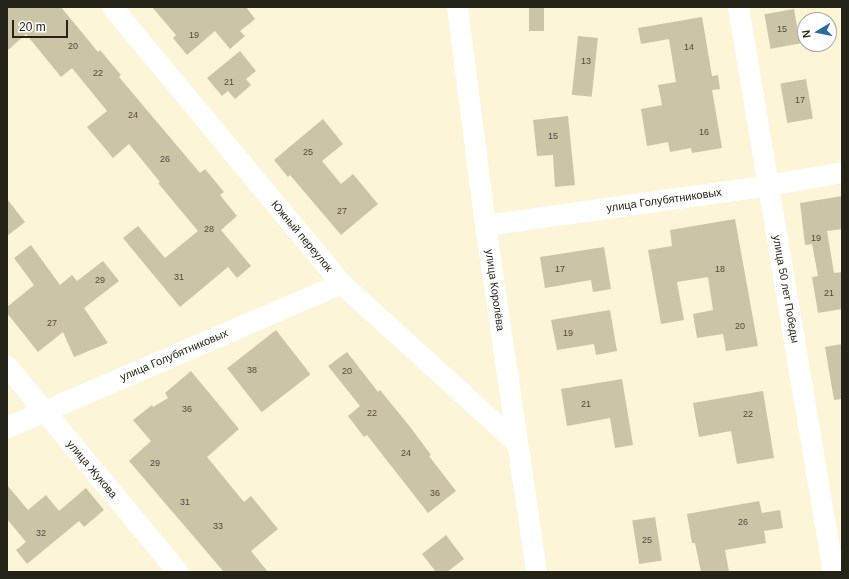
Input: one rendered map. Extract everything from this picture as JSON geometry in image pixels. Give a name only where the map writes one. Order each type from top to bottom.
[{"type":"street","name":"Южный переулок","points":[[112,7],[341,283],[516,442]]},
{"type":"street","name":"улица Королёва","points":[[457,7],[485,225],[536,572]]},
{"type":"street","name":"улица 50 лет Победы","points":[[738,7],[834,572]]},
{"type":"street","name":"улица Голубятниковых","points":[[485,225],[768,185],[842,172]]},
{"type":"street","name":"улица Голубятниковых","points":[[7,428],[341,283]]},
{"type":"street","name":"улица Жукова","points":[[7,366],[178,572]]},
{"type":"building","points":[[7,7],[61,7],[98,52],[100,50],[121,75],[119,77],[200,173],[205,169],[224,192],[220,195],[237,216],[221,230],[251,266],[237,278],[228,267],[180,307],[123,238],[138,226],[165,258],[198,231],[158,183],[160,182],[129,144],[113,158],[87,127],[107,111],[72,68],[61,77],[26,34],[7,51]]},
{"type":"building","points":[[152,7],[246,7],[255,19],[240,31],[245,36],[230,49],[215,31],[187,55],[173,38],[176,35]]},
{"type":"building","points":[[529,7],[544,7],[544,31],[529,31]]},
{"type":"building","points":[[794,9],[797,26],[797,44],[771,49],[764,14]]},
{"type":"building","points":[[702,17],[712,76],[718,75],[720,89],[712,90],[722,148],[692,153],[691,148],[670,152],[668,142],[647,146],[641,109],[662,105],[658,85],[676,82],[669,39],[641,44],[638,28]]},
{"type":"building","points":[[578,36],[598,38],[592,97],[572,95]]},
{"type":"building","points":[[240,51],[256,71],[246,79],[251,85],[235,99],[228,91],[222,96],[207,78]]},
{"type":"building","points":[[806,79],[813,118],[787,123],[780,84]]},
{"type":"building","points":[[568,116],[575,185],[555,187],[553,155],[537,156],[533,120]]},
{"type":"building","points":[[323,119],[343,144],[322,161],[341,184],[353,174],[378,204],[341,235],[290,175],[288,177],[274,160]]},
{"type":"building","points":[[842,196],[842,229],[827,231],[834,273],[842,272],[842,309],[818,313],[812,277],[818,276],[812,244],[805,245],[800,203]]},
{"type":"building","points":[[7,199],[25,222],[7,236]]},
{"type":"building","points":[[735,219],[758,346],[726,351],[723,334],[697,338],[693,314],[713,310],[708,277],[677,282],[684,320],[661,324],[648,250],[672,246],[670,230]]},
{"type":"building","points":[[31,245],[60,285],[72,275],[77,281],[103,261],[119,281],[84,308],[108,343],[74,357],[63,332],[38,352],[7,313],[7,307],[34,285],[14,258]]},
{"type":"building","points":[[604,247],[611,289],[593,292],[591,280],[545,288],[540,257]]},
{"type":"building","points":[[610,310],[617,351],[596,355],[594,344],[557,350],[551,320]]},
{"type":"building","points":[[276,330],[310,374],[262,412],[227,368]]},
{"type":"building","points":[[842,344],[842,399],[834,400],[825,347]]},
{"type":"building","points":[[347,352],[378,392],[380,390],[411,428],[431,455],[429,456],[456,491],[428,513],[367,435],[364,437],[348,416],[360,406],[328,366]]},
{"type":"building","points":[[191,371],[239,429],[207,457],[244,502],[251,496],[278,529],[251,551],[268,572],[224,572],[129,461],[151,441],[133,420],[152,405],[153,407],[168,398],[165,393]]},
{"type":"building","points":[[622,379],[633,445],[615,448],[610,418],[567,426],[561,389]]},
{"type":"building","points":[[763,391],[774,458],[737,464],[731,431],[699,437],[693,403]]},
{"type":"building","points":[[7,485],[28,510],[46,495],[59,511],[86,488],[104,510],[84,527],[79,521],[27,564],[16,550],[26,542],[7,519]]},
{"type":"building","points":[[759,501],[762,513],[780,510],[783,528],[764,531],[766,543],[725,550],[729,572],[701,572],[695,543],[692,543],[687,514]]},
{"type":"building","points":[[655,517],[662,560],[639,564],[632,521]]},
{"type":"building","points":[[446,535],[464,559],[447,572],[436,572],[422,554]]}]
